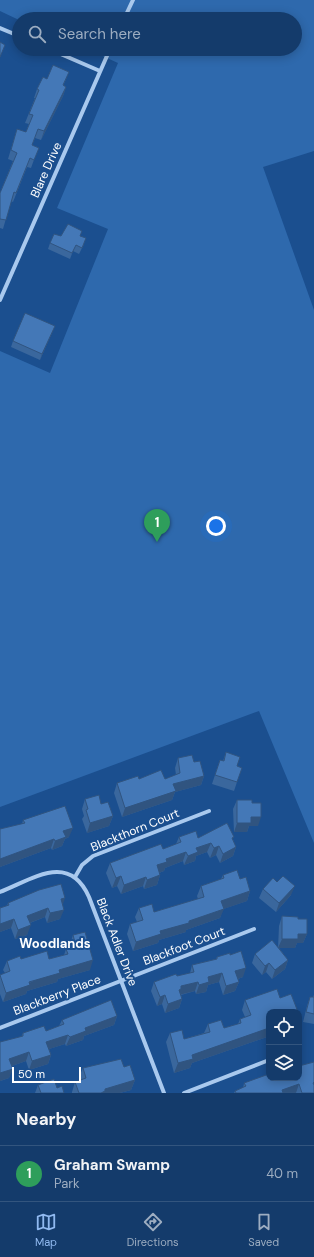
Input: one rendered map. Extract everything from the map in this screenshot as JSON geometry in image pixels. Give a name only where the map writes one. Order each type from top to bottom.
[{"type":"street","points":[[127,12],[133,0]]},
{"type":"street","points":[[0,28],[12,33]]},
{"type":"street","points":[[65,56],[100,71]]},
{"type":"street","name":"Blare Drive","points":[[0,300],[107,56]]},
{"type":"street","name":"Blackthorn Court","points":[[75,876],[86,862],[96,855],[209,811]]},
{"type":"street","points":[[0,892],[55,871],[66,872],[75,876]]},
{"type":"street","name":"Black Adler Drive","points":[[75,876],[84,886],[89,897],[164,1093]]},
{"type":"street","name":"Blackfoot Court","points":[[121,981],[254,929]]},
{"type":"street","name":"Blackberry Place","points":[[0,1028],[121,981]]},
{"type":"street","points":[[184,1093],[266,1061]]},
{"type":"shaded area","points":[[0,0],[314,0],[314,151],[263,167],[314,310],[314,843],[259,711],[0,807],[0,351],[50,373],[108,229],[57,208],[118,63],[102,56],[302,56],[302,12],[12,12],[12,17],[0,11]]},
{"type":"building","points":[[0,42],[5,45],[0,57]]},
{"type":"building","points":[[53,65],[69,72],[63,85],[66,87],[44,131],[38,129],[32,145],[39,148],[34,160],[30,158],[16,193],[14,192],[6,220],[0,219],[0,193],[17,153],[11,150],[17,129],[26,132],[33,115],[29,114],[39,90],[37,89],[43,77],[47,79]]},
{"type":"building","points":[[68,224],[82,231],[80,236],[86,238],[82,248],[76,245],[72,253],[50,243],[54,234],[61,236]]},
{"type":"building","points":[[25,313],[55,326],[42,354],[13,341]]},
{"type":"building","points":[[226,752],[240,757],[237,766],[242,768],[237,782],[215,775],[220,760],[224,761]]},
{"type":"building","points":[[192,755],[194,762],[200,761],[204,776],[173,784],[176,791],[125,808],[117,783],[138,776],[139,779],[161,770],[165,779],[180,773],[178,758]]},
{"type":"building","points":[[99,795],[101,804],[108,802],[113,816],[90,823],[86,810],[88,809],[85,799]]},
{"type":"building","points":[[237,800],[252,800],[252,803],[261,803],[261,817],[251,817],[251,823],[237,823]]},
{"type":"building","points":[[65,806],[73,828],[63,831],[66,837],[55,841],[54,839],[0,859],[0,829],[25,823],[23,820]]},
{"type":"building","points":[[227,823],[234,837],[232,838],[236,847],[223,854],[219,846],[214,848],[211,843],[196,848],[198,852],[188,856],[186,852],[166,859],[167,862],[157,865],[160,875],[147,880],[146,877],[124,885],[121,876],[116,878],[110,863],[161,844],[163,849],[181,842],[179,837],[196,831],[198,838]]},
{"type":"building","points":[[237,870],[240,879],[246,877],[250,891],[221,901],[224,909],[189,921],[189,923],[160,931],[161,934],[136,942],[130,924],[143,920],[139,908],[152,904],[154,912],[204,897],[201,886],[224,878],[223,875]]},
{"type":"building","points":[[283,876],[295,886],[279,903],[263,889],[273,878],[277,882]]},
{"type":"building","points":[[61,884],[65,898],[61,899],[64,910],[50,913],[48,908],[27,916],[31,925],[18,930],[14,919],[0,924],[0,908],[39,890]]},
{"type":"building","points":[[282,916],[307,919],[307,934],[298,934],[298,939],[282,939]]},
{"type":"building","points":[[85,932],[93,960],[59,970],[60,973],[29,982],[30,985],[6,993],[0,975],[10,971],[7,961],[20,956],[21,959],[47,951],[49,959],[68,954],[66,949],[76,946],[73,935]]},
{"type":"building","points":[[272,940],[288,960],[275,970],[269,963],[265,966],[255,954]]},
{"type":"building","points":[[241,951],[246,968],[235,971],[239,982],[226,986],[222,973],[208,977],[209,982],[199,985],[198,982],[181,986],[181,989],[179,990],[182,999],[168,1004],[165,995],[160,997],[154,982],[176,974],[177,976],[194,972],[192,965]]},
{"type":"building","points":[[277,989],[280,998],[291,994],[297,1009],[266,1009],[266,1029],[192,1055],[193,1059],[178,1063],[170,1033],[182,1030],[184,1039],[210,1032],[208,1024],[221,1020],[224,1028],[241,1023],[240,1019],[251,1015],[245,1000]]},
{"type":"building","points":[[310,997],[314,997],[314,1014],[306,1012]]},
{"type":"building","points":[[111,1000],[117,1016],[85,1028],[86,1031],[70,1037],[68,1035],[46,1042],[51,1055],[32,1061],[29,1052],[9,1059],[13,1069],[0,1073],[0,1042],[23,1036],[23,1033],[44,1026],[46,1031],[64,1024],[62,1020]]},
{"type":"building","points":[[121,1059],[124,1067],[130,1065],[135,1080],[105,1089],[105,1091],[101,1093],[79,1093],[75,1082],[86,1078],[83,1068]]},
{"type":"building","points":[[314,1062],[314,1093],[302,1093],[299,1084],[282,1090],[283,1093],[236,1093],[235,1091],[246,1086],[244,1083],[266,1075],[266,1081],[302,1081],[302,1065]]},
{"type":"building","points":[[54,1079],[57,1088],[62,1086],[64,1093],[41,1093],[38,1085]]},
{"type":"place","name":"Graham Swamp","points":[[157,542]]},
{"type":"district","name":"Woodlands","points":[[55,943]]}]
